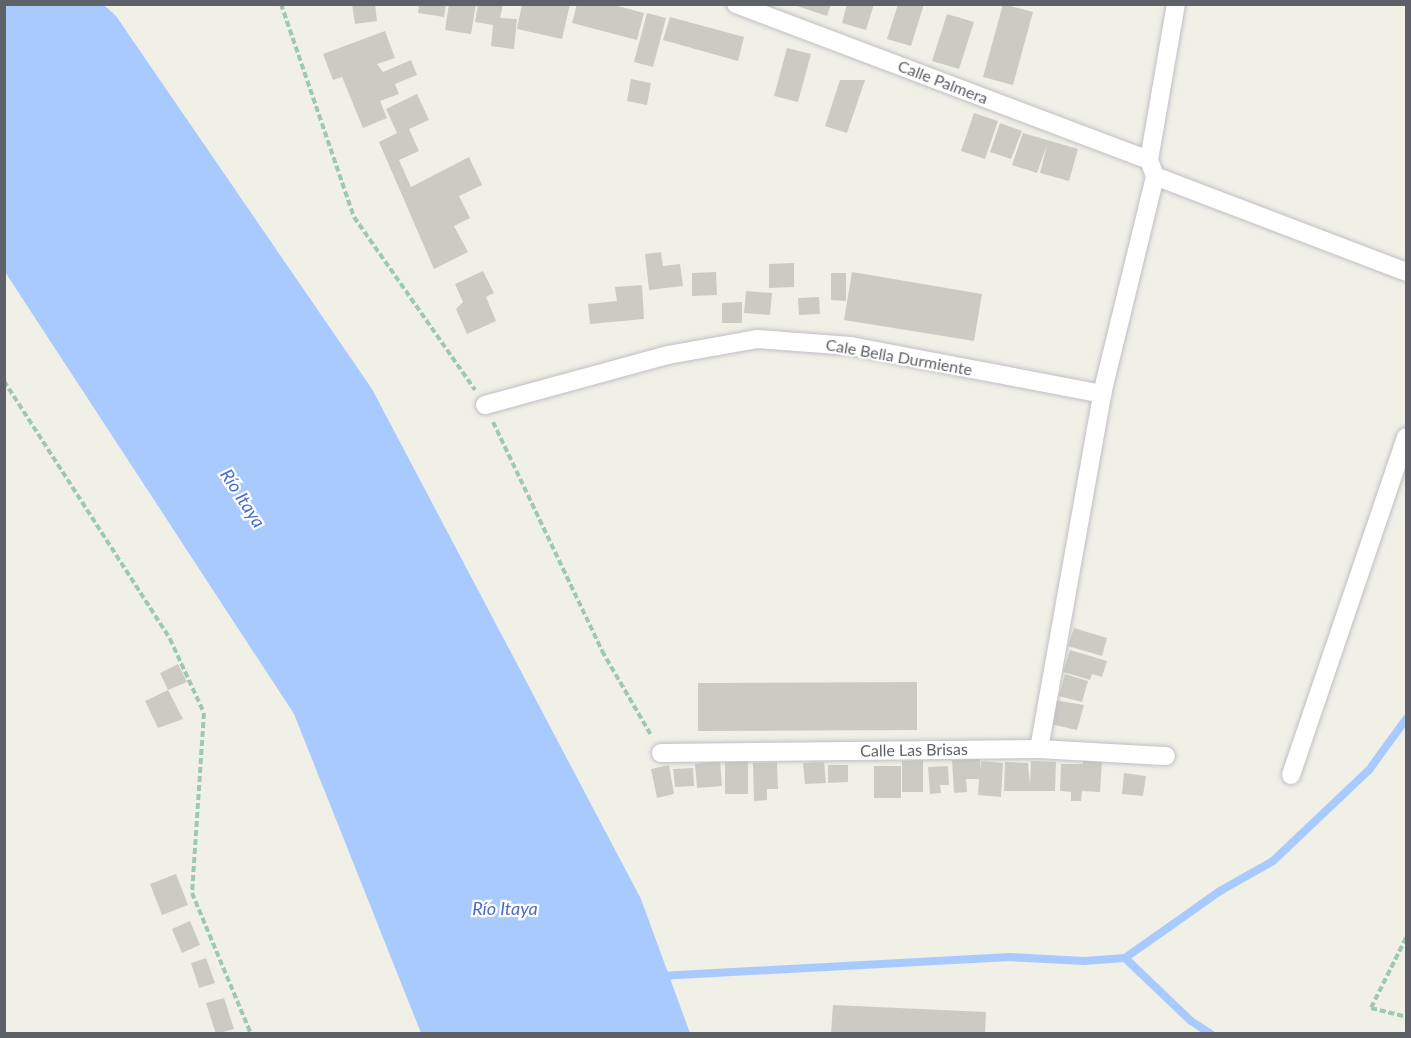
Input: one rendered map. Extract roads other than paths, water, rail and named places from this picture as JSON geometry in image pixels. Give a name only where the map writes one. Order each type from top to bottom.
[{"type":"street","name":"Calle Palmera","points":[[736,4],[1152,168],[1407,273]]},
{"type":"street","points":[[1039,749],[1102,394],[1152,168],[1176,4]]},
{"type":"street","name":"Cale Bella Durmiente","points":[[485,405],[668,355],[757,339],[851,346],[1102,394]]},
{"type":"street","points":[[1291,775],[1407,437]]},
{"type":"street","name":"Calle Las Brisas","points":[[661,753],[1039,749],[1166,756]]},
{"type":"water","name":"Río Itaya","points":[[5,4],[104,5],[116,16],[372,389],[641,899],[690,1033],[421,1033],[294,714],[5,272]]},
{"type":"waterway","points":[[660,976],[1009,957],[1084,961],[1125,958],[1220,891],[1273,861],[1369,770],[1406,719]]},
{"type":"waterway","points":[[1125,958],[1191,1021],[1211,1034]]}]
